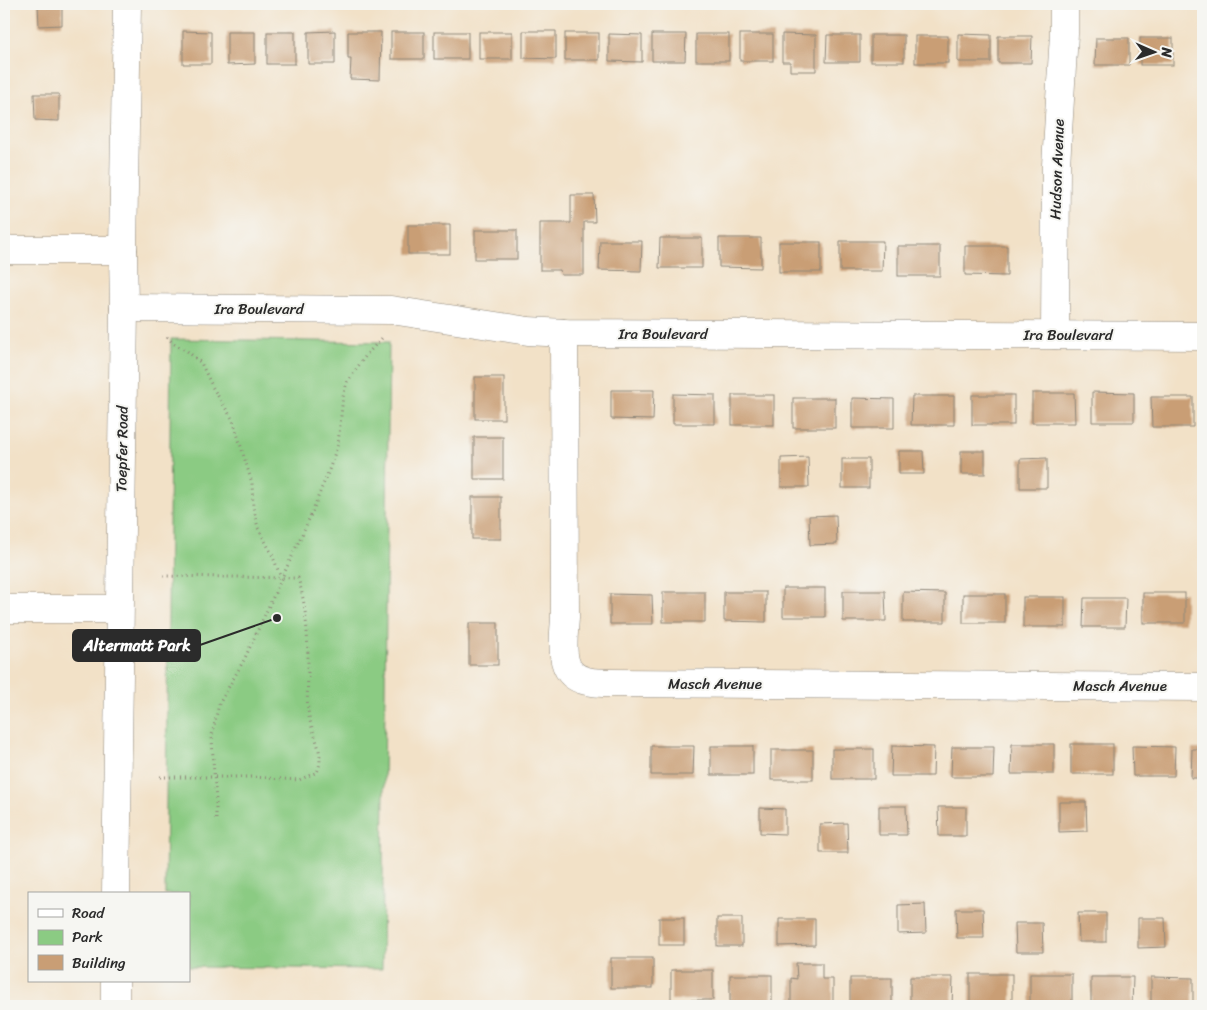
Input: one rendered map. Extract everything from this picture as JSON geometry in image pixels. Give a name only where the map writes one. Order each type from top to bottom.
[{"type":"street","name":"Toepfer Road","points":[[116,892],[127,4]]},
{"type":"street","name":"Hudson Avenue","points":[[1054,335],[1056,165],[1064,4]]},
{"type":"street","points":[[4,250],[123,250]]},
{"type":"street","name":"Ira Boulevard","points":[[124,308],[391,310],[528,331],[564,333],[1203,336]]},
{"type":"street","name":"Masch Avenue","points":[[564,333],[563,655],[564,663],[569,672],[576,677],[586,681],[611,683],[1203,687]]},
{"type":"street","points":[[4,609],[119,609]]},
{"type":"street","points":[[115,982],[115,1006]]},
{"type":"path","points":[[216,819],[212,735],[219,704],[244,660],[310,517],[338,444],[343,397],[347,382],[367,354],[384,336]]},
{"type":"path","points":[[167,337],[174,344],[188,351],[201,363],[213,388],[233,420],[252,483],[253,506],[258,528],[272,554],[281,579]]},
{"type":"path","points":[[160,777],[252,777],[299,780],[317,772],[320,766],[318,744],[309,718],[307,699],[308,644],[304,598],[298,578],[163,576]]},
{"type":"green space","points":[[171,339],[389,342],[382,969],[190,967],[190,892],[165,892]]},
{"type":"building","points":[[38,4],[62,4],[62,25],[39,26]]},
{"type":"building","points":[[183,31],[211,32],[211,64],[183,64]]},
{"type":"building","points":[[335,31],[335,64],[308,64],[308,32]]},
{"type":"building","points":[[523,31],[556,31],[556,59],[523,58]]},
{"type":"building","points":[[227,32],[255,32],[255,64],[227,65]]},
{"type":"building","points":[[267,32],[295,32],[295,64],[267,64]]},
{"type":"building","points":[[348,32],[381,32],[380,80],[350,79],[351,59],[348,59]]},
{"type":"building","points":[[391,32],[424,32],[424,59],[391,59]]},
{"type":"building","points":[[434,32],[468,32],[468,59],[434,59]]},
{"type":"building","points":[[479,32],[512,32],[512,59],[479,59]]},
{"type":"building","points":[[565,33],[599,33],[599,60],[565,60]]},
{"type":"building","points":[[609,34],[642,35],[642,62],[609,61]]},
{"type":"building","points":[[652,34],[686,34],[685,61],[652,61]]},
{"type":"building","points":[[696,34],[729,34],[729,61],[696,61]]},
{"type":"building","points":[[740,34],[773,34],[773,61],[740,61]]},
{"type":"building","points":[[782,34],[816,35],[816,71],[790,71],[790,62],[782,62]]},
{"type":"building","points":[[958,34],[991,35],[991,62],[958,62]]},
{"type":"building","points":[[827,35],[860,35],[860,62],[826,62]]},
{"type":"building","points":[[871,35],[904,35],[904,62],[871,62]]},
{"type":"building","points":[[915,36],[948,36],[948,63],[915,63]]},
{"type":"building","points":[[998,36],[1032,36],[1031,63],[998,63]]},
{"type":"building","points":[[1096,38],[1129,38],[1129,65],[1095,65]]},
{"type":"building","points":[[1140,38],[1173,38],[1173,65],[1140,65]]},
{"type":"building","points":[[34,94],[59,94],[59,121],[35,120]]},
{"type":"building","points":[[4,98],[7,98],[8,126],[4,126]]},
{"type":"building","points":[[571,195],[594,195],[595,222],[584,222],[584,275],[561,275],[560,270],[540,270],[540,223],[571,223]]},
{"type":"building","points":[[408,225],[450,225],[450,254],[408,254]]},
{"type":"building","points":[[475,230],[517,230],[517,259],[475,259]]},
{"type":"building","points":[[660,238],[702,238],[702,268],[659,268]]},
{"type":"building","points":[[719,238],[761,238],[761,268],[719,267]]},
{"type":"building","points":[[600,241],[642,241],[641,271],[599,270]]},
{"type":"building","points":[[840,241],[883,241],[882,271],[840,271]]},
{"type":"building","points":[[779,242],[821,242],[821,272],[779,272]]},
{"type":"building","points":[[898,246],[940,246],[940,276],[898,276]]},
{"type":"building","points":[[965,246],[1007,246],[1007,276],[965,275]]},
{"type":"building","points":[[475,377],[504,377],[504,419],[475,419]]},
{"type":"building","points":[[611,390],[654,390],[653,420],[611,419]]},
{"type":"building","points":[[1092,392],[1134,393],[1134,422],[1092,422]]},
{"type":"building","points":[[1032,393],[1074,393],[1075,423],[1032,423]]},
{"type":"building","points":[[673,394],[715,395],[715,424],[673,424]]},
{"type":"building","points":[[732,395],[774,395],[774,425],[732,425]]},
{"type":"building","points":[[972,395],[1014,395],[1014,425],[972,425]]},
{"type":"building","points":[[912,396],[954,396],[954,425],[911,425]]},
{"type":"building","points":[[1151,397],[1193,397],[1193,427],[1152,427]]},
{"type":"building","points":[[793,398],[835,398],[835,428],[793,428]]},
{"type":"building","points":[[852,398],[894,399],[894,428],[852,428]]},
{"type":"building","points":[[474,437],[503,437],[503,479],[474,479]]},
{"type":"building","points":[[899,451],[923,451],[924,474],[899,474]]},
{"type":"building","points":[[961,451],[985,451],[985,474],[961,474]]},
{"type":"building","points":[[808,457],[809,487],[781,487],[781,458]]},
{"type":"building","points":[[1047,458],[1047,488],[1020,488],[1020,459]]},
{"type":"building","points":[[842,459],[869,459],[869,488],[842,488]]},
{"type":"building","points":[[472,497],[501,497],[501,539],[472,539]]},
{"type":"building","points":[[836,515],[837,544],[810,545],[809,516]]},
{"type":"building","points":[[783,588],[825,588],[825,617],[783,617]]},
{"type":"building","points":[[843,591],[885,591],[886,621],[843,621]]},
{"type":"building","points":[[663,592],[705,592],[705,622],[663,622]]},
{"type":"building","points":[[724,592],[766,592],[766,622],[724,621]]},
{"type":"building","points":[[903,592],[945,593],[945,622],[903,622]]},
{"type":"building","points":[[1143,593],[1185,593],[1185,623],[1143,623]]},
{"type":"building","points":[[610,594],[652,595],[653,624],[610,624]]},
{"type":"building","points":[[963,594],[1005,594],[1005,623],[963,623]]},
{"type":"building","points":[[1023,597],[1065,597],[1065,627],[1023,627]]},
{"type":"building","points":[[1084,598],[1126,598],[1125,627],[1083,627]]},
{"type":"building","points":[[469,623],[498,623],[498,665],[469,665]]},
{"type":"building","points":[[1012,744],[1054,744],[1054,774],[1011,774]]},
{"type":"building","points":[[1071,744],[1113,744],[1113,774],[1071,774]]},
{"type":"building","points":[[651,746],[694,746],[693,775],[651,775]]},
{"type":"building","points":[[711,746],[753,746],[753,775],[711,775]]},
{"type":"building","points":[[892,746],[934,747],[933,776],[891,776]]},
{"type":"building","points":[[1132,746],[1175,747],[1174,776],[1133,776]]},
{"type":"building","points":[[952,747],[994,747],[993,777],[951,777]]},
{"type":"building","points":[[832,749],[874,749],[874,779],[832,779]]},
{"type":"building","points":[[1192,749],[1203,749],[1203,778],[1191,778]]},
{"type":"building","points":[[771,750],[813,750],[813,780],[771,780]]},
{"type":"building","points":[[1059,802],[1086,802],[1087,831],[1059,832]]},
{"type":"building","points":[[879,806],[906,806],[907,835],[879,835]]},
{"type":"building","points":[[938,807],[966,807],[966,836],[939,836]]},
{"type":"building","points":[[760,808],[785,809],[785,834],[760,833]]},
{"type":"building","points":[[847,823],[848,853],[820,853],[820,824]]},
{"type":"building","points":[[925,904],[926,933],[898,934],[898,905]]},
{"type":"building","points":[[956,909],[983,909],[984,938],[957,938]]},
{"type":"building","points":[[1078,913],[1106,913],[1106,942],[1079,942]]},
{"type":"building","points":[[659,918],[684,918],[684,945],[659,945]]},
{"type":"building","points":[[717,918],[742,918],[742,946],[717,946]]},
{"type":"building","points":[[1138,918],[1165,918],[1166,947],[1138,948]]},
{"type":"building","points":[[779,919],[815,919],[815,945],[779,946]]},
{"type":"building","points":[[1015,923],[1042,923],[1043,952],[1016,952]]},
{"type":"building","points":[[611,958],[653,958],[653,988],[611,988]]},
{"type":"building","points":[[796,963],[822,963],[822,979],[833,979],[833,1006],[791,1006],[791,978],[797,979]]},
{"type":"building","points":[[671,970],[713,970],[713,1000],[671,1000]]},
{"type":"building","points":[[970,974],[1012,974],[1012,1004],[970,1004]]},
{"type":"building","points":[[1030,974],[1072,974],[1072,1004],[1030,1004]]},
{"type":"building","points":[[730,975],[772,975],[772,1005],[730,1005]]},
{"type":"building","points":[[910,977],[953,977],[952,1006],[910,1006]]},
{"type":"building","points":[[1091,977],[1133,977],[1132,1006],[1091,1006]]},
{"type":"building","points":[[1151,977],[1193,978],[1193,1006],[1151,1006]]},
{"type":"building","points":[[850,978],[892,978],[892,1006],[850,1006]]},
{"type":"place","name":"Altermatt Park","points":[[277,618]]}]
